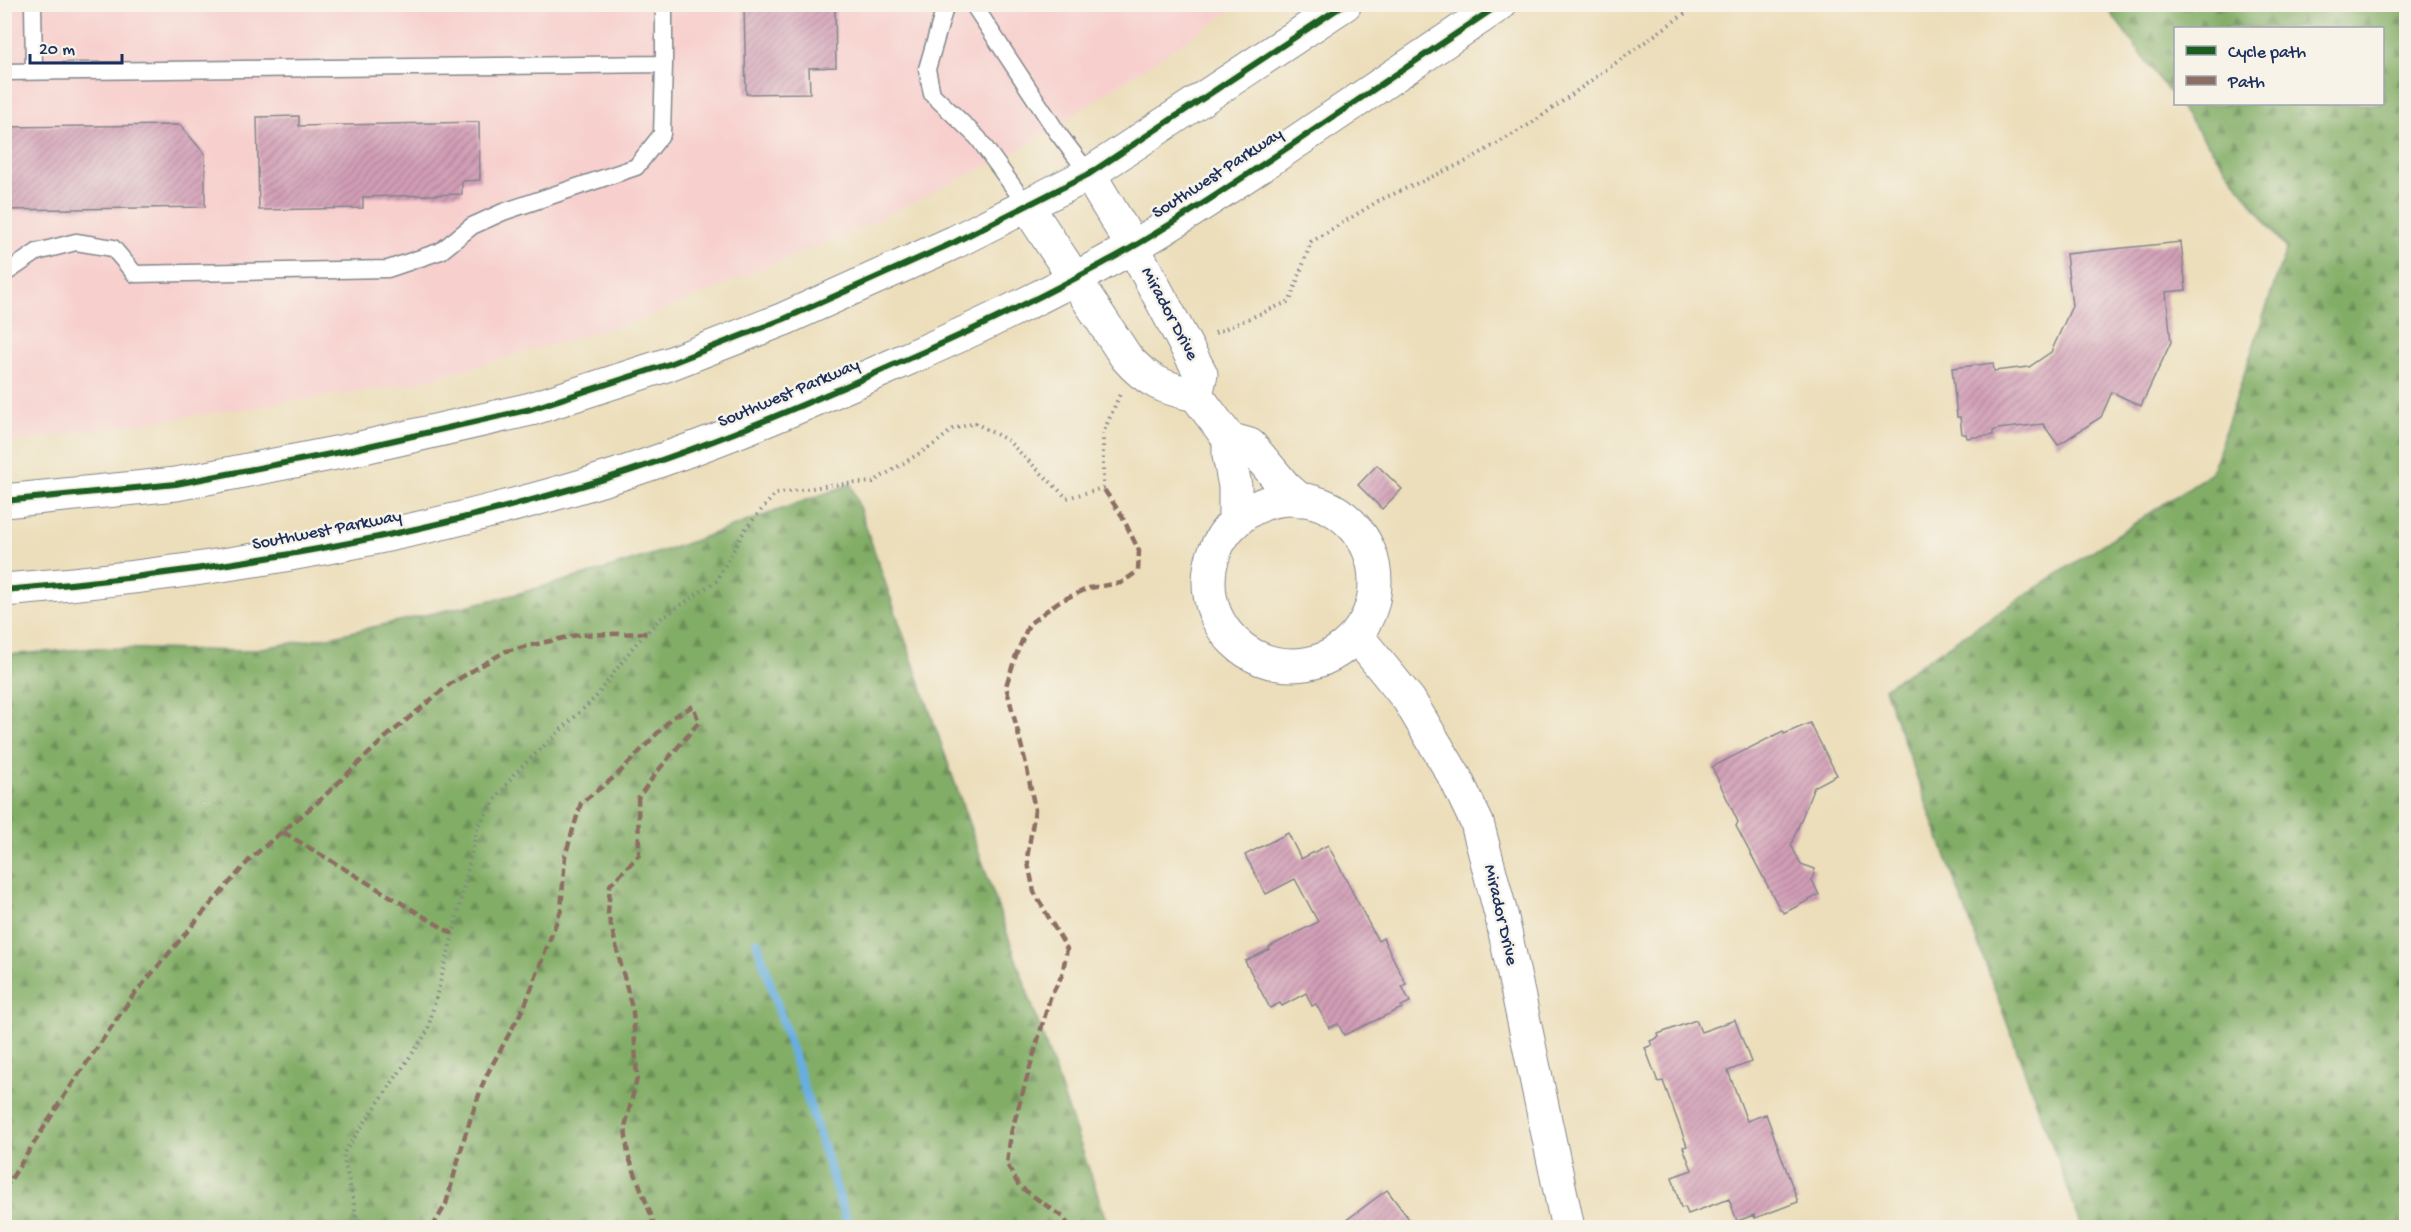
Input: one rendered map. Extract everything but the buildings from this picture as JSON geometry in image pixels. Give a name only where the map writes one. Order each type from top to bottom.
[{"type":"main road","points":[[4,501],[176,484],[351,450],[531,409],[669,364],[784,319],[955,242],[1089,174],[1346,4]]},
{"type":"main road","name":"Southwest Parkway","points":[[4,590],[90,583],[240,564],[408,531],[569,490],[715,441],[836,391],[954,338],[1075,279],[1133,247],[1242,178],[1500,4]]},
{"type":"main road","name":"Mirador Drive","points":[[1089,174],[1133,247],[1201,374],[1196,395]]},
{"type":"main road","points":[[1026,206],[1126,357],[1139,373],[1171,390],[1196,395],[1229,439],[1236,496],[1235,522]]},
{"type":"main road","points":[[1229,439],[1250,445],[1285,487],[1300,500]]},
{"type":"main road","points":[[1280,500],[1300,500],[1329,507],[1349,521],[1365,541],[1374,565],[1375,589],[1369,614],[1356,635],[1340,650],[1320,661],[1298,665],[1275,664],[1254,657],[1236,644],[1222,627],[1212,606],[1209,584],[1211,562],[1220,542],[1235,522],[1256,508],[1280,500]]},
{"type":"main road","name":"Mirador Drive","points":[[1356,635],[1409,700],[1456,779],[1477,823],[1502,918],[1568,1227]]},
{"type":"lane","points":[[33,4],[34,71]]},
{"type":"lane","points":[[4,272],[37,252],[76,242],[113,248],[135,274],[388,269],[441,252],[472,226],[503,212],[636,167],[663,134],[664,4]]},
{"type":"lane","points":[[946,4],[927,69],[932,94],[978,138],[1026,206]]},
{"type":"lane","points":[[973,4],[1057,132],[1089,174]]},
{"type":"lane","points":[[4,72],[664,64]]},
{"type":"path","points":[[1211,335],[1290,301],[1311,242],[1380,200],[1467,161],[1533,123],[1698,4]]},
{"type":"path","points":[[358,1227],[343,1154],[427,1032],[453,934],[478,825],[514,774],[596,697],[633,647],[659,620],[716,581],[746,528],[775,494],[830,485],[873,482],[936,443],[953,429],[975,423],[1007,440],[1067,498],[1103,488],[1103,433],[1122,391]]},
{"type":"shaded area","points":[[4,5],[1240,5],[1028,145],[870,224],[643,319],[412,384],[5,443]]},
{"type":"green space","points":[[2105,5],[2406,5],[2406,1227],[2082,1227],[1884,688],[2211,473],[2286,249],[2179,105],[2384,105],[2384,27],[2174,27],[2174,99]]},
{"type":"green space","points":[[851,484],[1109,1227],[5,1227],[5,655],[97,648],[244,651],[334,636],[509,596],[596,572],[682,545]]},
{"type":"waterway","points":[[757,942],[849,1228]]},
{"type":"marked path","points":[[1070,1228],[1064,1218],[1019,1186],[1007,1164],[1011,1133],[1050,998],[1062,975],[1067,949],[1034,892],[1027,858],[1035,810],[1006,686],[1029,624],[1058,602],[1089,588],[1121,583],[1138,571],[1139,551],[1122,516],[1103,488]]},
{"type":"marked path","points":[[4,1190],[68,1090],[132,997],[252,857],[319,801],[386,737],[450,684],[506,651],[577,635],[647,633]]},
{"type":"marked path","points":[[432,1228],[446,1204],[466,1132],[485,1078],[525,1005],[561,910],[565,856],[581,803],[617,775],[673,717],[693,706],[699,722],[638,798],[639,855],[610,885],[608,914],[633,1012],[637,1078],[625,1127],[628,1155],[653,1220],[652,1228]]},
{"type":"marked path","points":[[283,832],[453,934]]},
{"type":"cycle path","points":[[4,501],[176,484],[351,450],[531,409],[669,364],[784,319],[955,242],[1089,174],[1345,4]]},
{"type":"cycle path","points":[[4,590],[76,584],[218,566],[429,526],[568,490],[651,464],[734,433],[956,337],[1131,248],[1235,183],[1500,4]]}]
